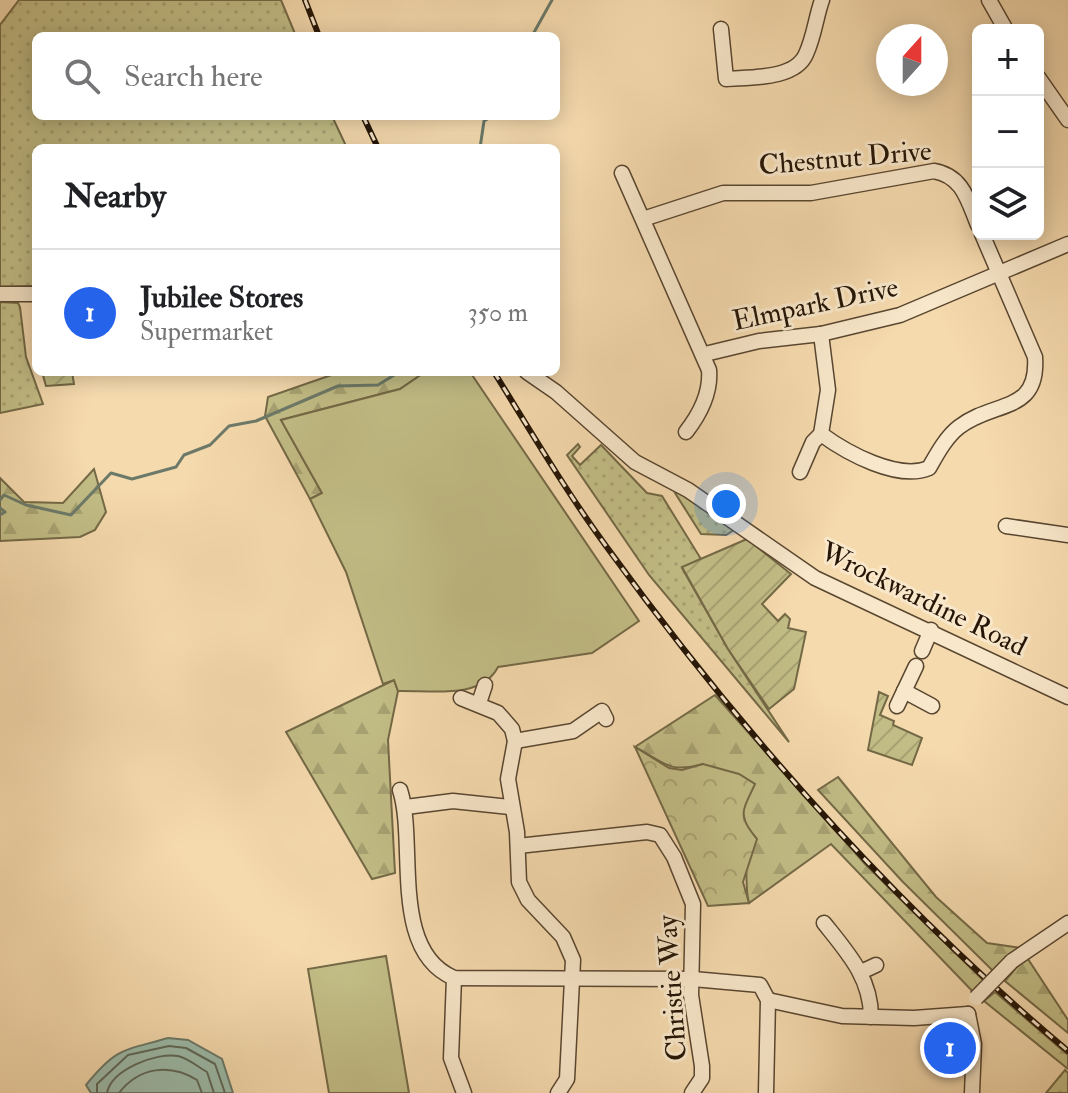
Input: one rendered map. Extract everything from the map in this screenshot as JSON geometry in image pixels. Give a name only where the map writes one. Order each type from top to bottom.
[{"type":"street","points":[[721,29],[726,79],[770,76],[797,66],[806,57],[822,0]]},
{"type":"street","points":[[989,0],[1003,24]]},
{"type":"street","points":[[1044,86],[1068,120]]},
{"type":"street","name":"Chestnut Drive","points":[[643,219],[696,199],[723,193],[811,193],[934,171],[944,173],[960,184],[972,211]]},
{"type":"street","points":[[622,173],[705,354],[710,384],[698,416],[686,432]]},
{"type":"street","points":[[821,434],[835,444],[906,473],[917,473],[929,468],[959,427],[1022,399],[1032,389],[1035,357],[985,240]]},
{"type":"street","name":"Elmpark Drive","points":[[705,354],[759,341],[821,334],[900,315],[1068,244]]},
{"type":"street","points":[[0,294],[32,294]]},
{"type":"street","points":[[800,472],[813,442],[821,434],[828,390],[821,334]]},
{"type":"street","name":"Wrockwardine Road","points":[[533,376],[556,392],[635,462],[688,490],[815,578],[1068,697]]},
{"type":"street","points":[[1006,526],[1068,535]]},
{"type":"street","points":[[897,706],[931,630]]},
{"type":"street","points":[[479,703],[485,685]]},
{"type":"street","points":[[904,691],[932,706]]},
{"type":"street","points":[[461,698],[498,713],[512,729],[515,741],[509,759],[510,807],[518,846],[519,882],[528,900],[563,937],[573,960],[567,1090]]},
{"type":"street","points":[[515,741],[573,731],[602,711],[606,719]]},
{"type":"street","points":[[400,790],[406,807],[406,871],[412,916],[420,941],[434,964],[454,978],[693,979],[753,983],[765,990],[768,1000],[766,1093]]},
{"type":"street","points":[[406,807],[453,801],[510,807]]},
{"type":"street","name":"Christie Way","points":[[518,846],[647,832],[660,835],[674,857],[693,904],[691,995],[702,1078],[692,1093]]},
{"type":"street","points":[[824,923],[861,972],[871,1000],[871,1017]]},
{"type":"street","points":[[972,1093],[974,1044],[968,1014],[976,998],[1012,961],[1068,923]]},
{"type":"street","points":[[861,972],[876,965]]},
{"type":"street","points":[[454,978],[451,1058],[464,1093]]},
{"type":"street","points":[[768,1000],[842,1016],[968,1014]]},
{"type":"green space","points":[[19,0],[281,0],[294,32],[32,32],[32,120],[334,120],[345,144],[32,144],[32,286],[0,287],[0,25]]},
{"type":"green space","points":[[0,302],[18,303],[26,357],[43,404],[0,413]]},
{"type":"green space","points":[[43,376],[73,376],[74,384],[46,386]]},
{"type":"green space","points":[[328,376],[419,376],[400,389],[281,420],[322,493],[310,499],[265,416],[268,397]]},
{"type":"green space","points":[[419,376],[473,376],[639,621],[592,653],[498,667],[480,685],[468,689],[398,691],[394,680],[383,684],[346,572],[310,499],[322,493],[281,420],[400,389]]},
{"type":"green space","points":[[578,444],[580,447],[572,456],[580,465],[601,445],[647,493],[662,496],[701,559],[682,568],[728,649],[789,742],[649,575],[567,455]]},
{"type":"green space","points":[[94,469],[106,512],[95,530],[80,537],[0,541],[0,478],[24,502],[63,503]]},
{"type":"green space","points":[[680,491],[734,530],[726,535],[701,534],[675,493]]},
{"type":"green space","points":[[747,539],[791,574],[762,604],[778,621],[785,614],[790,619],[788,628],[806,632],[794,689],[769,709],[728,649],[682,567]]},
{"type":"green space","points":[[394,680],[398,691],[388,740],[395,873],[372,879],[286,732]]},
{"type":"green space","points":[[879,692],[888,696],[880,715],[894,721],[893,725],[922,738],[912,765],[868,750]]},
{"type":"green space","points":[[715,695],[865,864],[986,983],[976,995],[831,844],[749,903],[746,828],[737,802],[703,764],[674,767],[635,747]]},
{"type":"green space","points":[[635,747],[669,768],[682,770],[703,764],[739,774],[755,784],[744,813],[746,824],[757,839],[743,882],[749,903],[708,906]]},
{"type":"green space","points":[[838,777],[936,897],[987,943],[1021,948],[994,972],[902,881],[818,790]]},
{"type":"green space","points":[[386,956],[409,1093],[329,1093],[308,969]]},
{"type":"green space","points":[[1026,956],[1068,1020],[1068,1033],[1005,981]]},
{"type":"green space","points":[[995,992],[1068,1055],[1068,1069],[984,1001]]},
{"type":"green space","points":[[1065,1070],[1068,1073],[1068,1093],[1046,1093]]},
{"type":"water","points":[[168,1038],[188,1040],[222,1059],[233,1093],[91,1093],[86,1085],[114,1057]]},
{"type":"waterway","points":[[534,32],[552,0]]},
{"type":"waterway","points":[[481,144],[486,120]]},
{"type":"waterway","points":[[0,500],[4,495],[26,505],[71,515],[111,473],[132,479],[176,467],[184,455],[210,445],[229,426],[256,421],[338,386],[378,385],[393,376]]},
{"type":"waterway","points":[[0,508],[5,512],[0,515]]},
{"type":"railway","points":[[305,0],[317,32]]},
{"type":"railway","points":[[365,120],[376,144]]},
{"type":"railway","points":[[496,376],[606,546],[657,615],[765,748],[880,875],[1003,995],[1068,1051]]},
{"type":"place","name":"Jubilee Stores","points":[[950,1048]]}]
